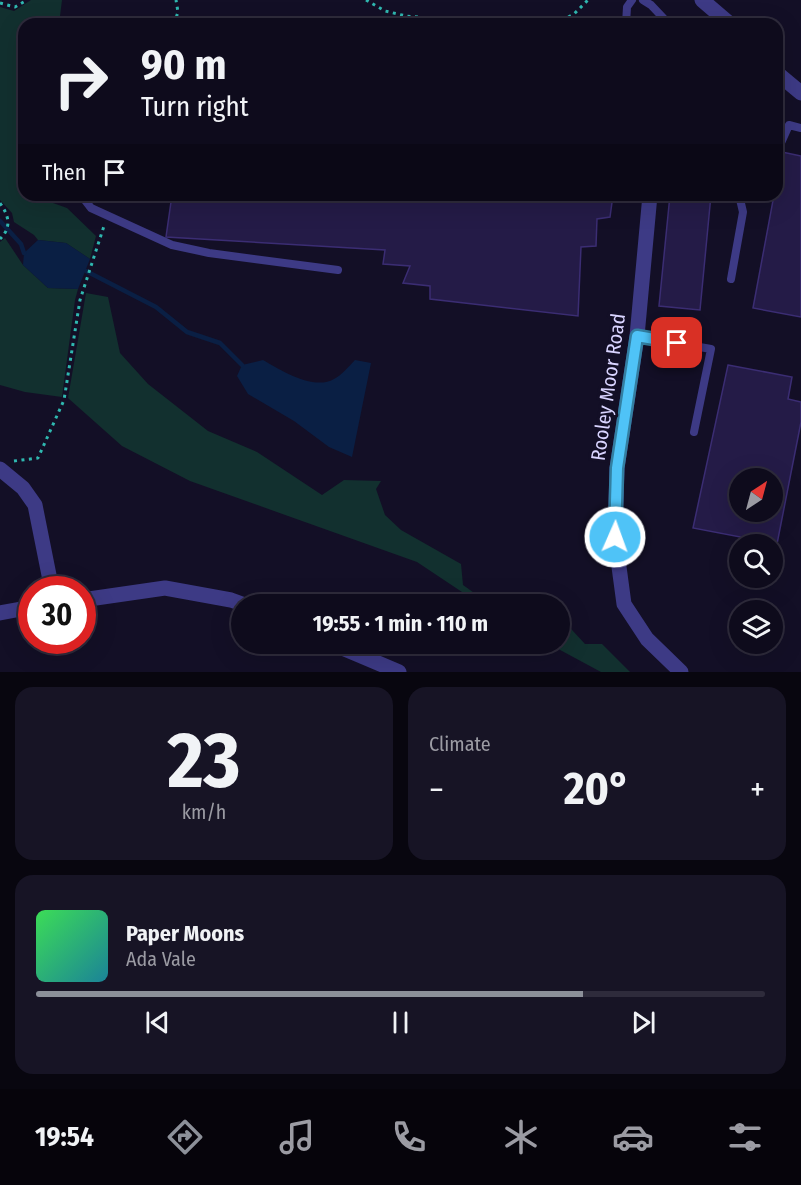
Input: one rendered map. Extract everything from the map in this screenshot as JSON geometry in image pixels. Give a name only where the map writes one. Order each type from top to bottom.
[{"type":"street","points":[[702,0],[723,18]]},
{"type":"street","points":[[783,78],[801,93]]},
{"type":"street","name":"Rooley Moor Road","points":[[649,201],[637,336],[617,468],[615,537],[624,604],[647,639],[681,672]]},
{"type":"street","points":[[1,469],[23,488],[35,505],[49,576]]},
{"type":"street","points":[[96,598],[165,588],[231,600]]},
{"type":"street","points":[[0,613],[18,610]]},
{"type":"street","points":[[357,654],[399,672]]},
{"type":"lane","points":[[626,18],[627,7],[632,0]]},
{"type":"lane","points":[[643,0],[663,18]]},
{"type":"lane","points":[[783,138],[789,125],[801,128]]},
{"type":"lane","points":[[86,201],[91,208],[172,245],[209,253],[338,270]]},
{"type":"lane","points":[[731,279],[742,212],[740,201]]},
{"type":"lane","points":[[637,336],[711,349],[694,432]]},
{"type":"path","points":[[0,3],[15,7],[27,0]]},
{"type":"path","points":[[176,0],[178,12],[176,18]]},
{"type":"path","points":[[366,0],[386,10],[406,16],[430,18]]},
{"type":"path","points":[[566,18],[588,0]]},
{"type":"path","points":[[0,203],[8,214],[9,220],[2,238]]},
{"type":"path","points":[[1,469],[6,462],[38,458],[64,400],[80,300],[108,216]]},
{"type":"green space","points":[[31,0],[62,0],[60,18],[18,18],[18,201],[51,201],[67,208],[96,236],[90,259],[66,243],[38,240],[14,222],[12,213],[0,200],[0,7],[14,11]]},
{"type":"green space","points":[[5,238],[23,265],[48,288],[78,289],[62,397],[25,392],[0,385],[0,242]]},
{"type":"green space","points":[[86,293],[108,297],[120,353],[148,384],[208,431],[257,452],[322,495],[344,480],[381,481],[376,489],[385,515],[401,530],[461,564],[463,585],[476,594],[465,594],[417,562],[190,481],[122,446],[68,398]]},
{"type":"green space","points":[[570,628],[585,644],[602,644],[630,672],[601,672],[568,654],[570,654]]},
{"type":"water","points":[[38,240],[66,243],[90,259],[78,289],[48,288],[23,265],[24,253]]},
{"type":"water","points":[[263,360],[297,378],[317,382],[326,382],[337,377],[355,360],[371,363],[352,457],[329,447],[294,421],[248,394],[237,376],[242,365]]},
{"type":"building","points":[[783,152],[801,156],[801,317],[753,308],[773,201],[783,201]]},
{"type":"building","points":[[171,201],[612,201],[610,217],[597,219],[596,246],[581,247],[578,316],[430,299],[430,286],[403,283],[410,266],[383,264],[385,250],[166,237]]},
{"type":"building","points":[[669,201],[710,201],[700,310],[659,306]]},
{"type":"building","points":[[728,365],[792,377],[788,399],[801,402],[801,422],[783,514],[783,468],[729,468],[729,522],[781,522],[779,534],[729,535],[693,528]]},
{"type":"waterway","points":[[0,221],[21,244],[24,253]]},
{"type":"waterway","points":[[86,271],[156,307],[187,332],[220,343],[242,365]]},
{"type":"route","points":[[615,537],[617,468],[637,336],[677,343]]}]
